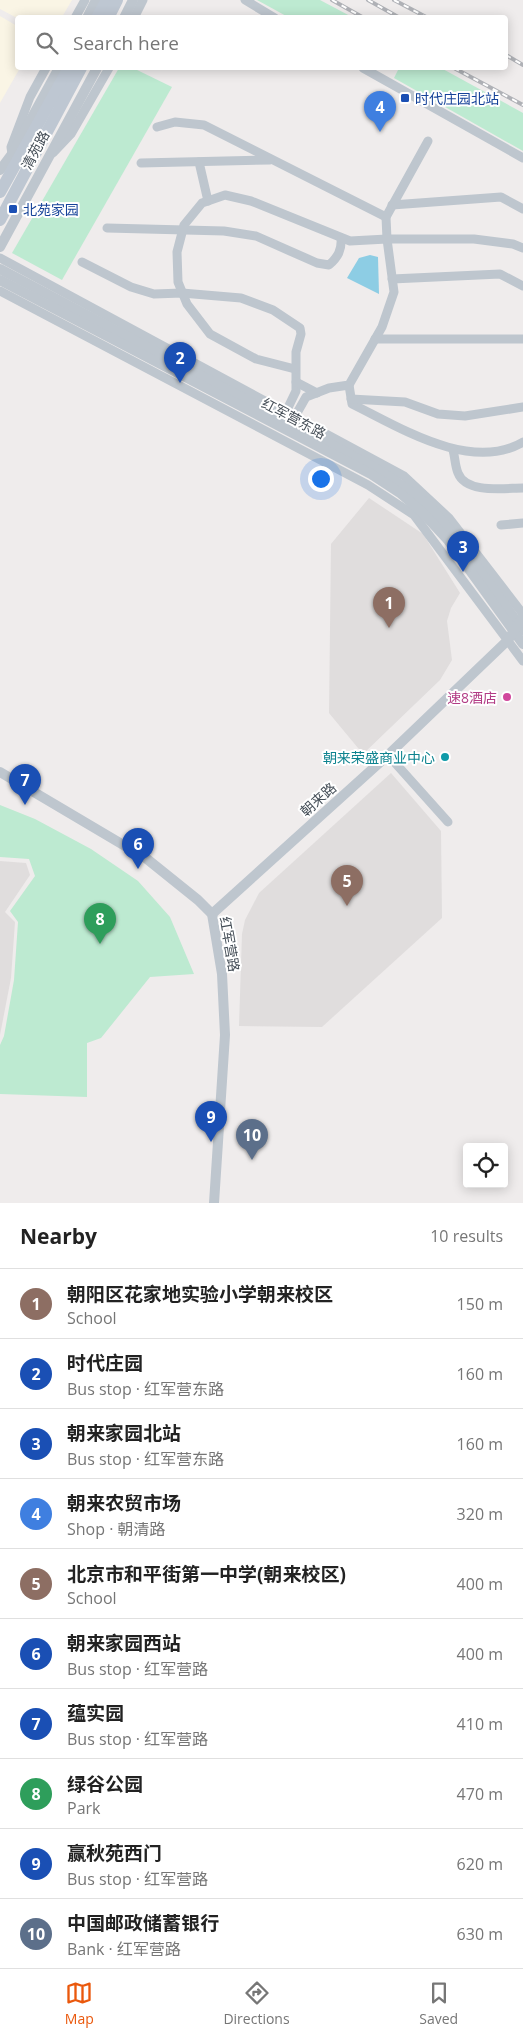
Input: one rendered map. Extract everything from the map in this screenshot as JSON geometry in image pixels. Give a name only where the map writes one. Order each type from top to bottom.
[{"type":"main road","points":[[99,15],[107,0]]},
{"type":"main road","points":[[110,15],[117,0]]},
{"type":"main road","name":"清苑路","points":[[0,192],[4,174],[68,70]]},
{"type":"main road","name":"清苑路","points":[[0,220],[80,70]]},
{"type":"street","points":[[77,15],[85,0]]},
{"type":"street","points":[[88,15],[96,0]]},
{"type":"street","points":[[126,15],[133,0]]},
{"type":"street","points":[[136,15],[143,0]]},
{"type":"street","points":[[244,0],[270,15]]},
{"type":"street","points":[[12,154],[10,147],[30,97],[45,70]]},
{"type":"street","name":"清苑路","points":[[4,174],[12,154],[58,70]]},
{"type":"street","name":"清苑路","points":[[0,247],[96,70]]},
{"type":"street","points":[[14,193],[71,134],[108,70]]},
{"type":"street","points":[[367,70],[523,158]]},
{"type":"street","points":[[157,127],[175,122],[204,126],[386,217]]},
{"type":"street","points":[[428,141],[386,217],[386,239],[394,292],[382,327],[349,385],[352,404],[418,437],[453,450],[492,452],[523,442]]},
{"type":"street","points":[[141,163],[274,160]]},
{"type":"street","points":[[198,162],[208,200]]},
{"type":"street","points":[[295,369],[256,359],[210,334],[187,304],[178,282],[176,252],[184,224],[202,203],[225,195],[251,201],[350,242],[386,239],[474,239],[513,244],[523,248]]},
{"type":"street","points":[[392,205],[501,197],[523,209]]},
{"type":"street","points":[[107,228],[224,231],[256,236],[317,263],[329,265],[338,257],[342,245],[341,238]]},
{"type":"street","points":[[0,258],[287,421]]},
{"type":"street","points":[[82,262],[138,289],[154,294],[182,293],[241,298],[273,310],[300,328],[301,334],[296,352],[296,391],[280,438]]},
{"type":"street","name":"红军营东路","points":[[0,269],[375,468],[404,487],[430,507],[454,535],[518,626],[523,644]]},
{"type":"street","points":[[392,279],[500,274],[523,286]]},
{"type":"street","name":"红军营东路","points":[[0,280],[287,421]]},
{"type":"street","points":[[0,291],[368,485],[414,515],[518,626],[523,661]]},
{"type":"street","points":[[375,339],[523,339]]},
{"type":"street","points":[[296,382],[317,393]]},
{"type":"street","points":[[287,421],[306,397],[329,388],[349,385]]},
{"type":"street","points":[[351,399],[406,402],[438,414],[465,416],[523,406]]},
{"type":"street","points":[[453,450],[458,474],[478,488],[523,488]]},
{"type":"street","points":[[501,525],[523,523]]},
{"type":"street","name":"朝来路","points":[[212,914],[388,754],[518,626]]},
{"type":"street","points":[[388,754],[448,822]]},
{"type":"street","name":"红军营路","points":[[0,772],[164,870],[212,914],[224,992],[225,1035],[214,1203]]},
{"type":"shaded area","points":[[0,0],[72,0],[63,15],[15,15],[15,17],[0,9]]},
{"type":"shaded area","points":[[0,16],[15,25],[15,70],[19,70],[0,103]]},
{"type":"shaded area","points":[[369,498],[423,534],[460,593],[451,608],[447,621],[452,660],[440,680],[363,754],[329,713],[331,544]]},
{"type":"shaded area","points":[[391,773],[441,831],[442,918],[322,1027],[239,1026],[242,934],[245,920],[259,893]]},
{"type":"shaded area","points":[[0,861],[26,863],[30,875],[5,912],[15,922],[11,978],[0,1035]]},
{"type":"green space","points":[[257,0],[320,0],[348,15],[284,15]]},
{"type":"green space","points":[[118,70],[137,70],[172,87],[62,280],[12,253]]},
{"type":"green space","points":[[398,70],[445,70],[523,113],[523,151],[394,78]]},
{"type":"green space","points":[[0,805],[35,819],[91,849],[138,881],[170,917],[194,974],[150,977],[101,1038],[87,1043],[87,1097],[0,1094],[0,1045],[4,1036],[14,980],[18,922],[10,911],[35,876],[29,859],[0,857]]},
{"type":"water","points":[[370,255],[378,257],[379,294],[347,278],[359,258]]},
{"type":"railway","points":[[332,0],[359,15]]},
{"type":"railway","points":[[368,0],[395,15]]},
{"type":"railway","points":[[394,0],[422,15]]},
{"type":"railway","points":[[508,56],[523,65]]},
{"type":"railway","points":[[458,70],[523,105]]},
{"type":"place","name":"时代庄园北站","points":[[405,98]]},
{"type":"place","name":"朝来农贸市场","points":[[380,132]]},
{"type":"place","name":"北苑家园","points":[[13,209]]},
{"type":"place","name":"时代庄园","points":[[180,383]]},
{"type":"place","name":"朝来家园北站","points":[[463,572]]},
{"type":"place","name":"朝阳区花家地实验小学朝来校区","points":[[389,628]]},
{"type":"place","name":"速8酒店","points":[[507,697]]},
{"type":"place","name":"朝来荣盛商业中心","points":[[445,757]]},
{"type":"place","name":"蕴实园","points":[[25,805]]},
{"type":"place","name":"朝来家园西站","points":[[138,869]]},
{"type":"place","name":"北京市和平街第一中学(朝来校区)","points":[[347,906]]},
{"type":"place","name":"绿谷公园","points":[[100,944]]},
{"type":"place","name":"赢秋苑西门","points":[[211,1142]]},
{"type":"place","name":"中国邮政储蓄银行","points":[[252,1160]]}]
